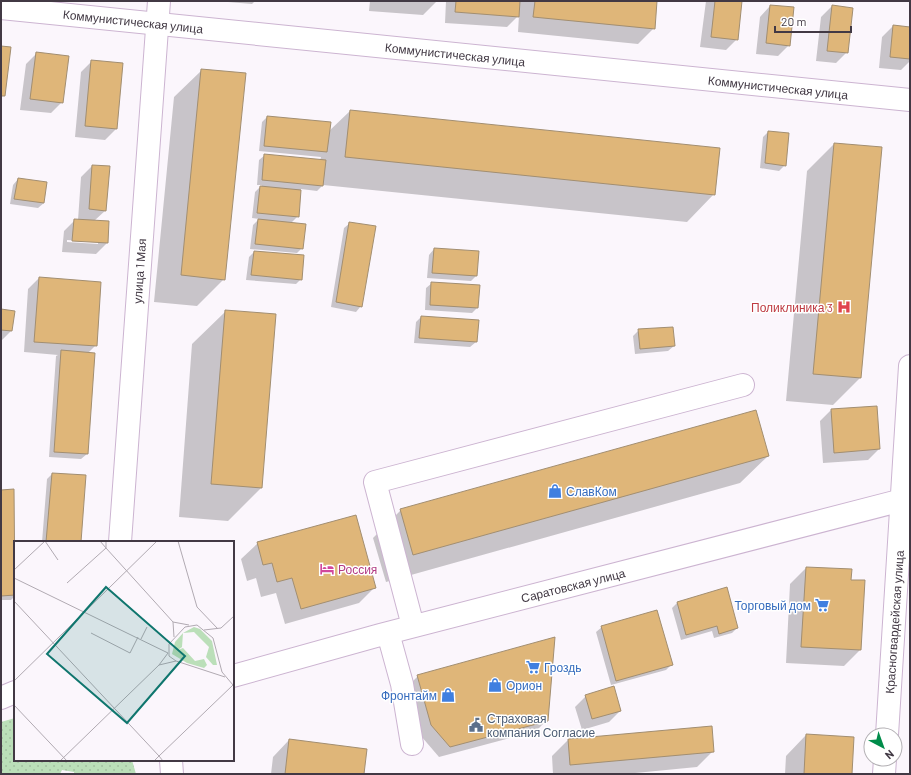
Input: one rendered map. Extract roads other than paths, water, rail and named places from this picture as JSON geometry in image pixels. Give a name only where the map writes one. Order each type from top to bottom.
[{"type":"street","name":"улица 1 Мая","points":[[120,541],[159,1]]},
{"type":"street","name":"Коммунистическая улица","points":[[1,8],[910,100]]},
{"type":"street","name":"Красногвардейская улица","points":[[888,727],[906,499],[910,366]]},
{"type":"street","points":[[413,626],[375,482],[743,385]]},
{"type":"street","name":"Саратовская улица","points":[[234,676],[413,626],[906,499]]},
{"type":"street","points":[[388,633],[402,684],[412,744]]},
{"type":"street","points":[[1,698],[14,692]]},
{"type":"street","points":[[171,761],[172,774]]},
{"type":"place","name":"Поликлиника 3","points":[[844,307]]},
{"type":"place","name":"СлавКом","points":[[555,491]]},
{"type":"place","name":"Россия","points":[[327,569]]},
{"type":"place","name":"Торговый дом","points":[[822,605]]},
{"type":"place","name":"Гроздь","points":[[533,667]]},
{"type":"place","name":"Орион","points":[[495,685]]},
{"type":"place","name":"Фронтайм","points":[[448,695]]},
{"type":"place","name":"Страховая компания Согласие","points":[[476,725]]}]
